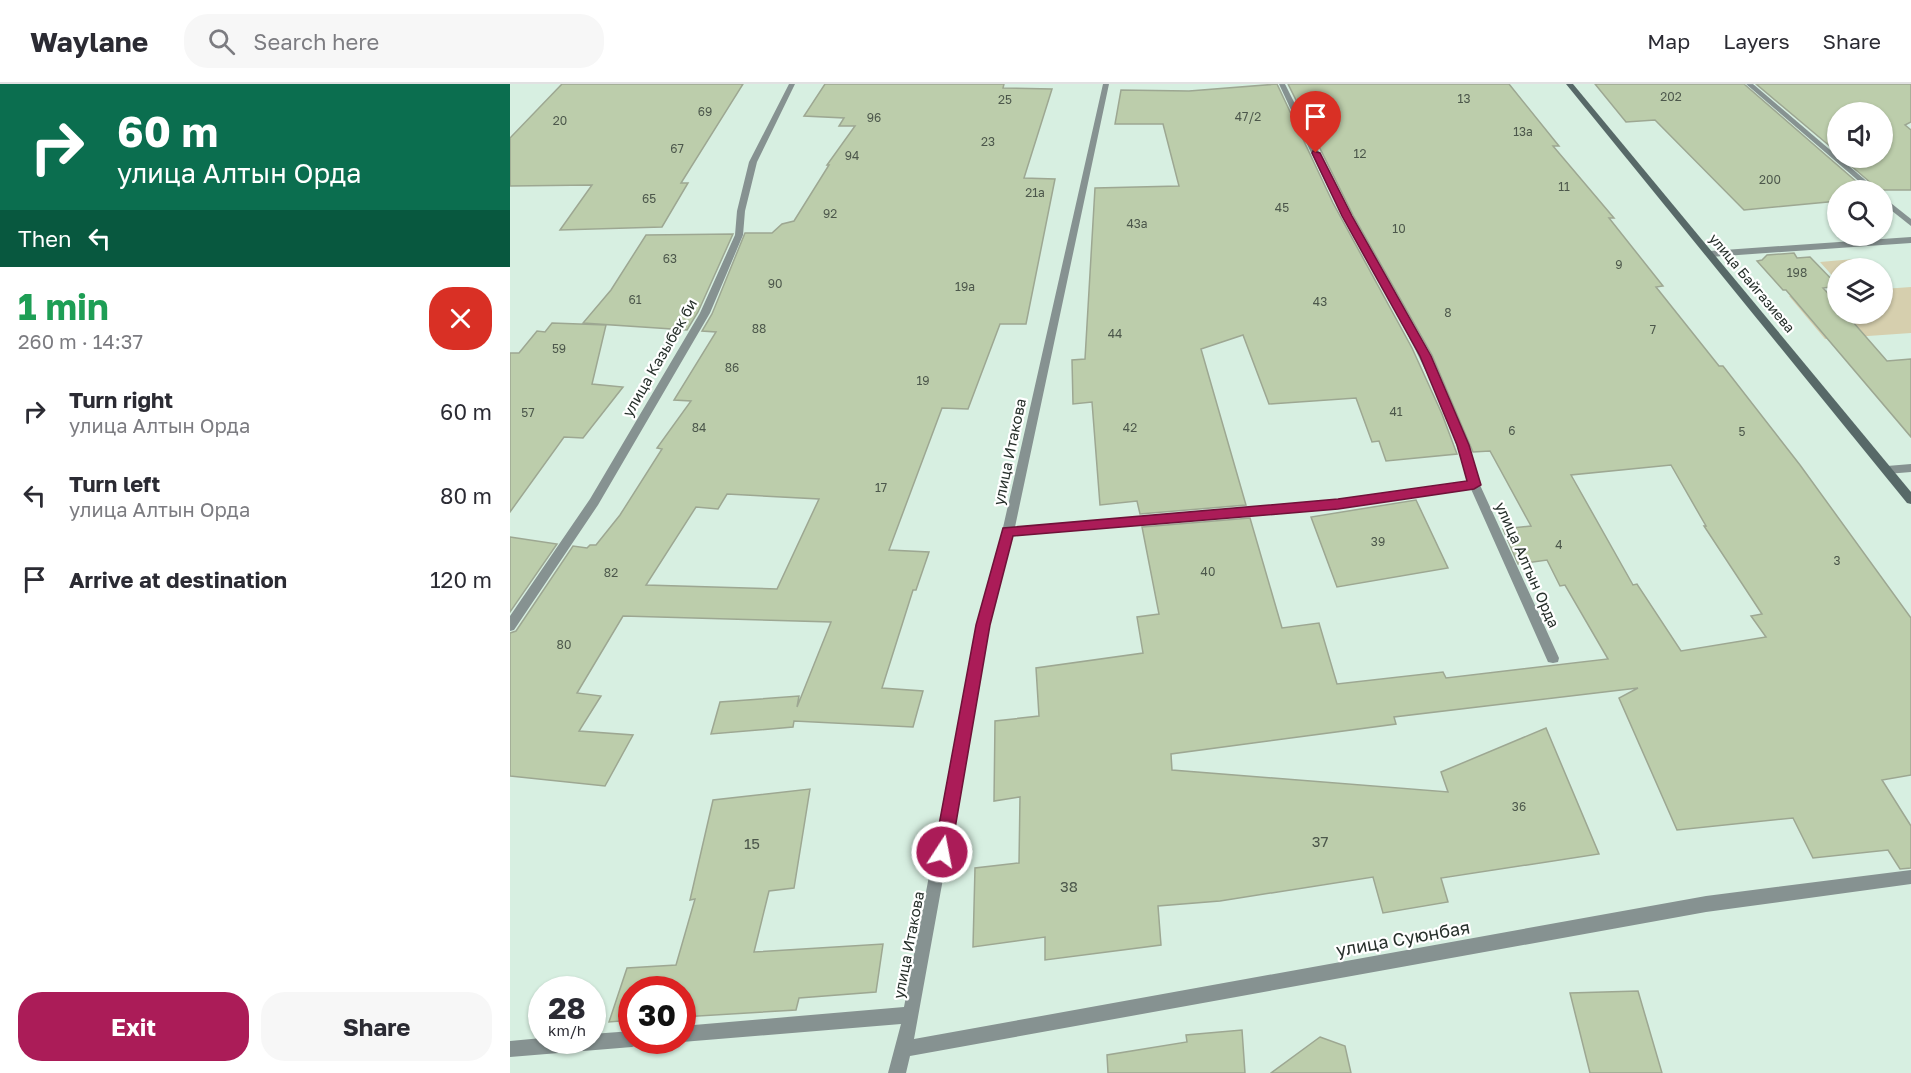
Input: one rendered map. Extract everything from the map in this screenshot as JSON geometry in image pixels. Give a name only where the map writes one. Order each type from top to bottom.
[{"type":"main road","name":"улица Байгазиева","points":[[1569,84],[1911,500]]},
{"type":"street","name":"улица Казыбек би","points":[[510,626],[594,502],[705,313],[739,235],[741,211],[753,162],[792,84]]},
{"type":"street","name":"улица Итакова","points":[[897,1073],[911,1015],[983,625],[1008,532],[1106,84]]},
{"type":"street","name":"улица Алтын Орда","points":[[1282,84],[1347,216],[1425,356],[1463,445],[1474,485],[1553,658]]},
{"type":"street","points":[[1749,84],[1861,180]]},
{"type":"street","points":[[1893,207],[1911,223]]},
{"type":"street","points":[[1710,254],[1911,240]]},
{"type":"street","points":[[1887,470],[1911,468]]},
{"type":"street","points":[[1008,532],[1338,504],[1474,485]]},
{"type":"street","name":"улица Суюнбая","points":[[903,1049],[1707,904],[1911,878]]},
{"type":"street","points":[[696,1033],[911,1015]]},
{"type":"street","points":[[510,1049],[618,1040]]},
{"type":"shaded area","points":[[1827,261],[1827,270],[1820,262]]},
{"type":"shaded area","points":[[1911,287],[1911,333],[1825,339],[1789,296],[1827,294],[1827,324],[1893,324],[1893,288]]},
{"type":"building","points":[[562,84],[743,84],[681,183],[688,183],[662,227],[560,230],[592,185],[510,186],[510,138]]},
{"type":"building","points":[[825,84],[1004,84],[1003,88],[1052,89],[1024,178],[1055,179],[1026,324],[1000,324],[968,409],[942,408],[889,550],[929,552],[916,590],[913,590],[882,688],[923,691],[913,727],[794,721],[793,727],[711,734],[720,702],[799,696],[797,707],[831,622],[623,616],[577,693],[601,696],[579,731],[633,735],[605,786],[510,776],[510,633],[516,631],[573,546],[587,548],[590,545],[596,545],[620,515],[662,449],[657,448],[691,401],[674,400],[716,332],[702,331],[712,314],[745,233],[772,233],[782,224],[794,221],[829,165],[827,165],[855,126],[839,126],[844,118],[804,116]],"holes":[[[727,494],[819,499],[777,589],[646,585],[696,507],[718,509]]]},
{"type":"building","points":[[1277,84],[1333,203],[1412,348],[1442,414],[1457,454],[1386,461],[1379,441],[1372,442],[1356,398],[1269,404],[1243,335],[1201,349],[1246,505],[1140,514],[1137,501],[1100,505],[1092,402],[1073,404],[1072,360],[1085,359],[1095,188],[1179,186],[1163,124],[1115,124],[1121,90],[1189,91]]},
{"type":"building","points":[[1288,84],[1509,84],[1559,146],[1553,146],[1614,218],[1609,218],[1663,286],[1656,287],[1719,366],[1723,366],[1800,465],[1911,618],[1911,775],[1882,780],[1911,826],[1911,868],[1900,869],[1888,850],[1813,858],[1793,818],[1677,830],[1619,698],[1638,688],[1394,717],[1396,724],[1171,754],[1172,770],[1448,792],[1441,772],[1546,728],[1599,854],[1441,878],[1448,902],[1383,913],[1373,877],[1220,901],[1158,906],[1161,945],[1045,960],[1045,937],[973,947],[975,868],[1019,863],[1020,797],[994,801],[995,721],[1039,716],[1036,668],[1143,653],[1137,617],[1159,614],[1142,527],[1250,518],[1282,628],[1319,623],[1337,684],[1443,672],[1446,678],[1608,659],[1565,585],[1560,586],[1547,560],[1518,564],[1503,529],[1531,526],[1490,451],[1473,452],[1432,355],[1353,215]],"holes":[[[1671,465],[1706,526],[1704,526],[1762,614],[1751,616],[1766,637],[1681,651],[1637,584],[1633,585],[1571,475]]]},
{"type":"building","points":[[1595,84],[1744,84],[1827,156],[1827,168],[1841,168],[1854,180],[1827,180],[1827,202],[1744,210],[1655,120],[1626,122]]},
{"type":"building","points":[[1756,84],[1911,84],[1911,122],[1905,125],[1911,130],[1911,190],[1893,190],[1893,180],[1867,180],[1854,168],[1893,168],[1893,102],[1827,102],[1827,144]]},
{"type":"building","points":[[733,234],[698,312],[687,330],[583,323],[611,290],[646,235]]},
{"type":"building","points":[[1794,253],[1797,258],[1810,257],[1827,275],[1827,287],[1823,288],[1827,292],[1827,324],[1855,324],[1887,361],[1911,359],[1911,437],[1786,290],[1783,290],[1757,261],[1767,255]]},
{"type":"building","points":[[552,323],[606,325],[592,384],[623,387],[583,438],[564,437],[510,512],[510,353],[519,353],[537,331],[545,332]]},
{"type":"building","points":[[1416,500],[1448,568],[1337,587],[1311,517]]},
{"type":"building","points":[[510,537],[557,544],[510,612]]},
{"type":"building","points":[[810,789],[794,888],[769,891],[754,952],[883,944],[876,992],[799,998],[796,1010],[696,1016],[696,976],[624,976],[627,968],[676,965],[695,899],[690,900],[713,800]]},
{"type":"building","points":[[1638,991],[1662,1073],[1590,1073],[1570,993]]},
{"type":"building","points":[[618,995],[618,1021],[609,1022]]},
{"type":"building","points":[[1242,1030],[1245,1073],[1108,1073],[1107,1055],[1187,1042],[1186,1035]]},
{"type":"building","points":[[1320,1037],[1345,1046],[1351,1073],[1271,1073]]},
{"type":"route","points":[[942,852],[983,625],[1008,532],[1338,504],[1474,485],[1463,445],[1425,356],[1347,216],[1316,153]]}]
